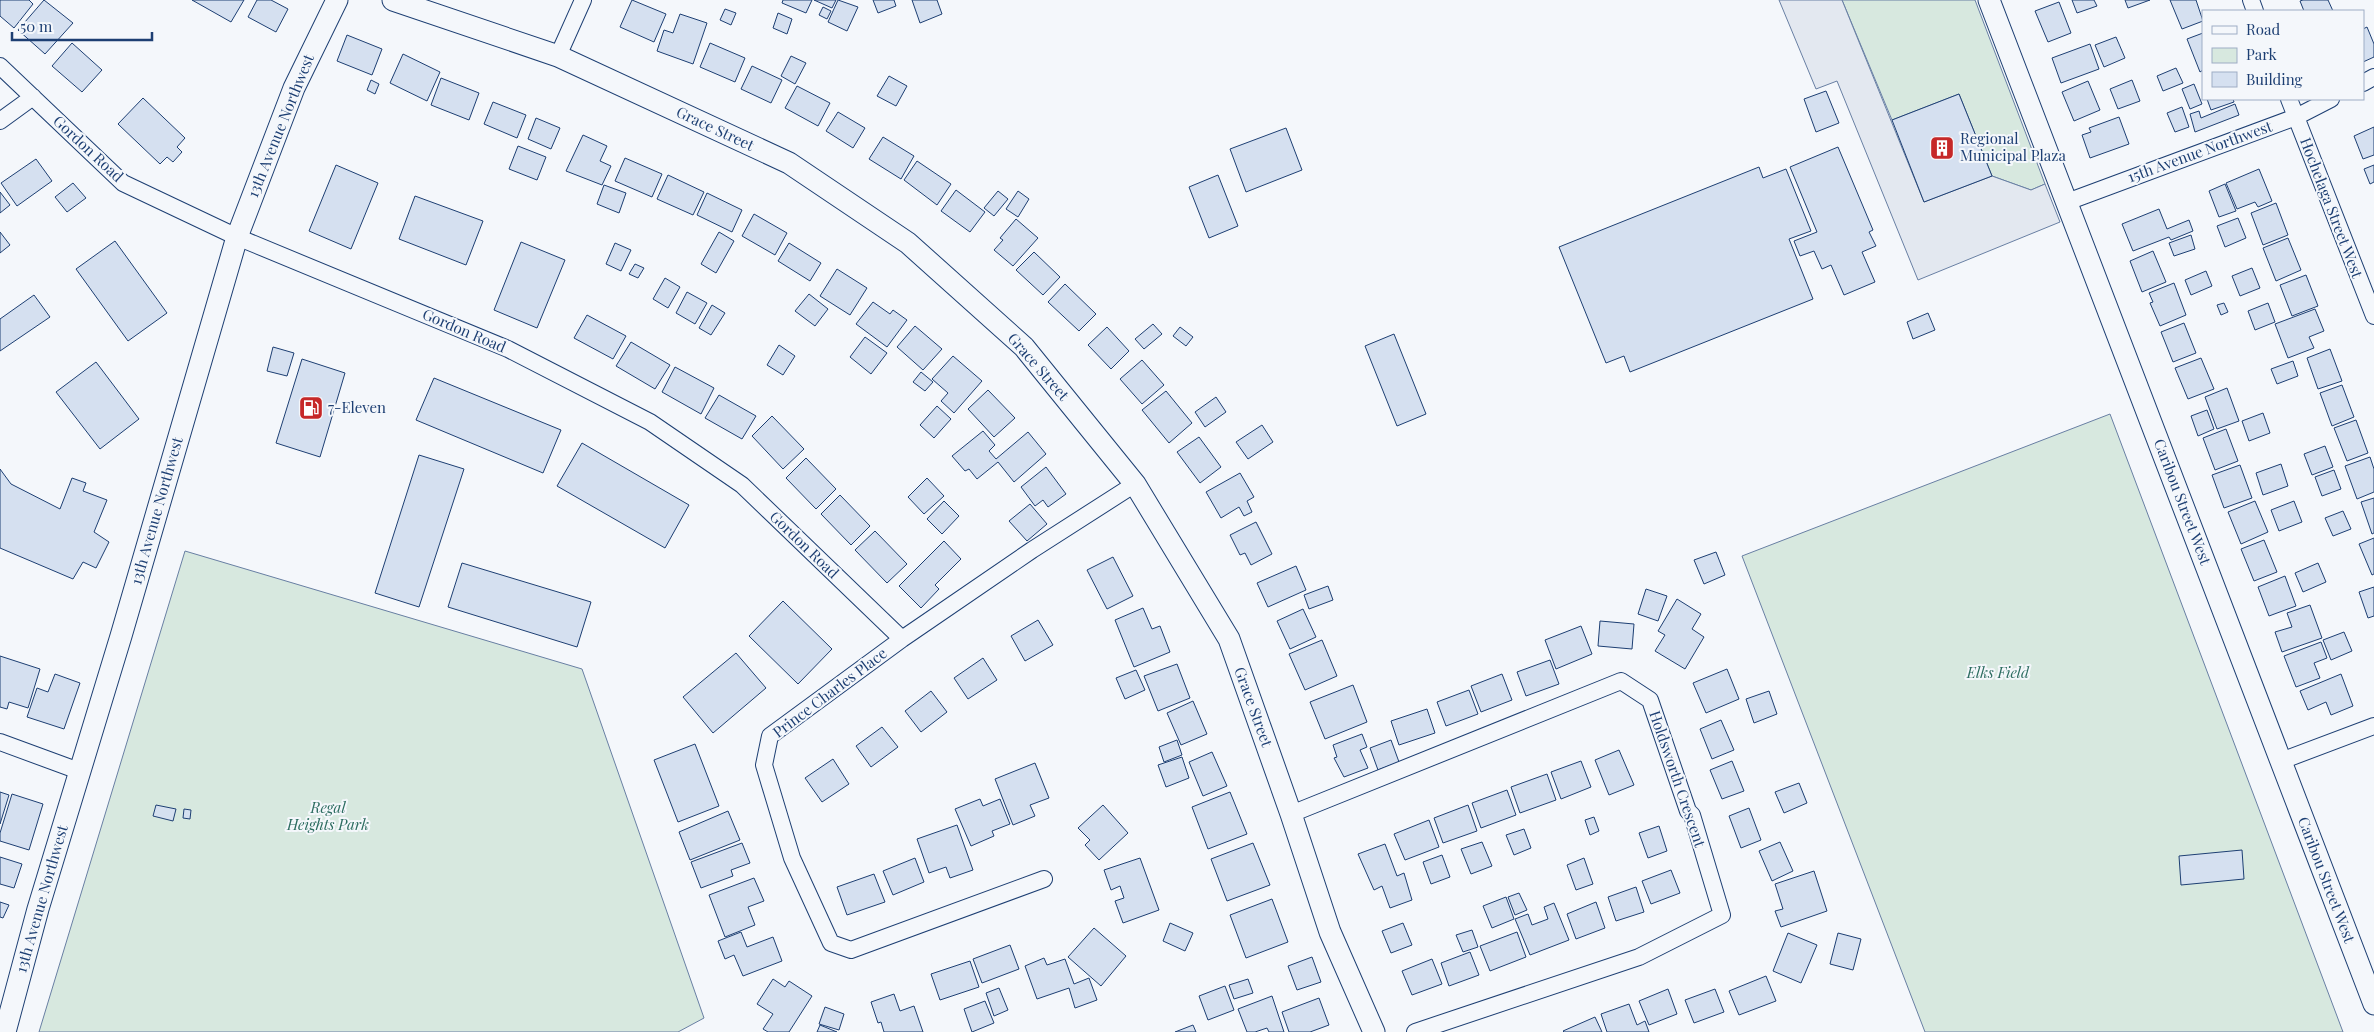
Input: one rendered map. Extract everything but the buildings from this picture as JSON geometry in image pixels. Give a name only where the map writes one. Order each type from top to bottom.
[{"type":"street","name":"13th Avenue Northwest","points":[[5,1032],[38,909],[237,237],[294,88],[337,0]]},
{"type":"street","name":"Grace Street","points":[[393,0],[558,56],[789,163],[908,243],[1024,348],[1135,484],[1229,639],[1291,814],[1330,932],[1374,1032]]},
{"type":"street","points":[[558,56],[583,0]]},
{"type":"street","name":"Caribou Street West","points":[[1989,0],[2374,1004]]},
{"type":"street","name":"Gordon Road","points":[[0,66],[123,182],[237,237],[508,349],[650,422],[742,485],[902,639]]},
{"type":"street","points":[[0,121],[33,96]]},
{"type":"street","name":"Hochelaga Street West","points":[[2289,100],[2374,316]]},
{"type":"street","name":"15th Avenue Northwest","points":[[2067,202],[2296,117],[2329,100]]},
{"type":"street","name":"Prince Charles Place","points":[[1044,879],[852,950],[831,943],[792,858],[764,765],[770,736],[902,639],[1032,550],[1135,484]]},
{"type":"street","name":"Holdsworth Crescent","points":[[1291,814],[1621,681],[1650,700],[1688,811],[1692,815],[1722,915],[1639,957],[1415,1032]]},
{"type":"street","points":[[2281,762],[2374,726]]},
{"type":"street","points":[[0,742],[79,771]]},
{"type":"green space","points":[[1842,0],[1975,0],[2045,184],[2031,190],[1992,176],[1959,94],[1892,120]]},
{"type":"green space","name":"Elks Field","points":[[2110,414],[2343,1032],[1925,1032],[1742,556]]},
{"type":"green space","name":"Regal Heights Park","points":[[185,551],[582,669],[704,1018],[678,1032],[39,1032]]},
{"type":"shaded area","points":[[1779,0],[1842,0],[1924,202],[1992,176],[2031,190],[2045,184],[2060,222],[1918,280],[1837,81],[1816,89]]},
{"type":"place","name":"Regional Municipal Plaza","points":[[1942,148]]},
{"type":"place","name":"7-Eleven","points":[[311,408]]}]
